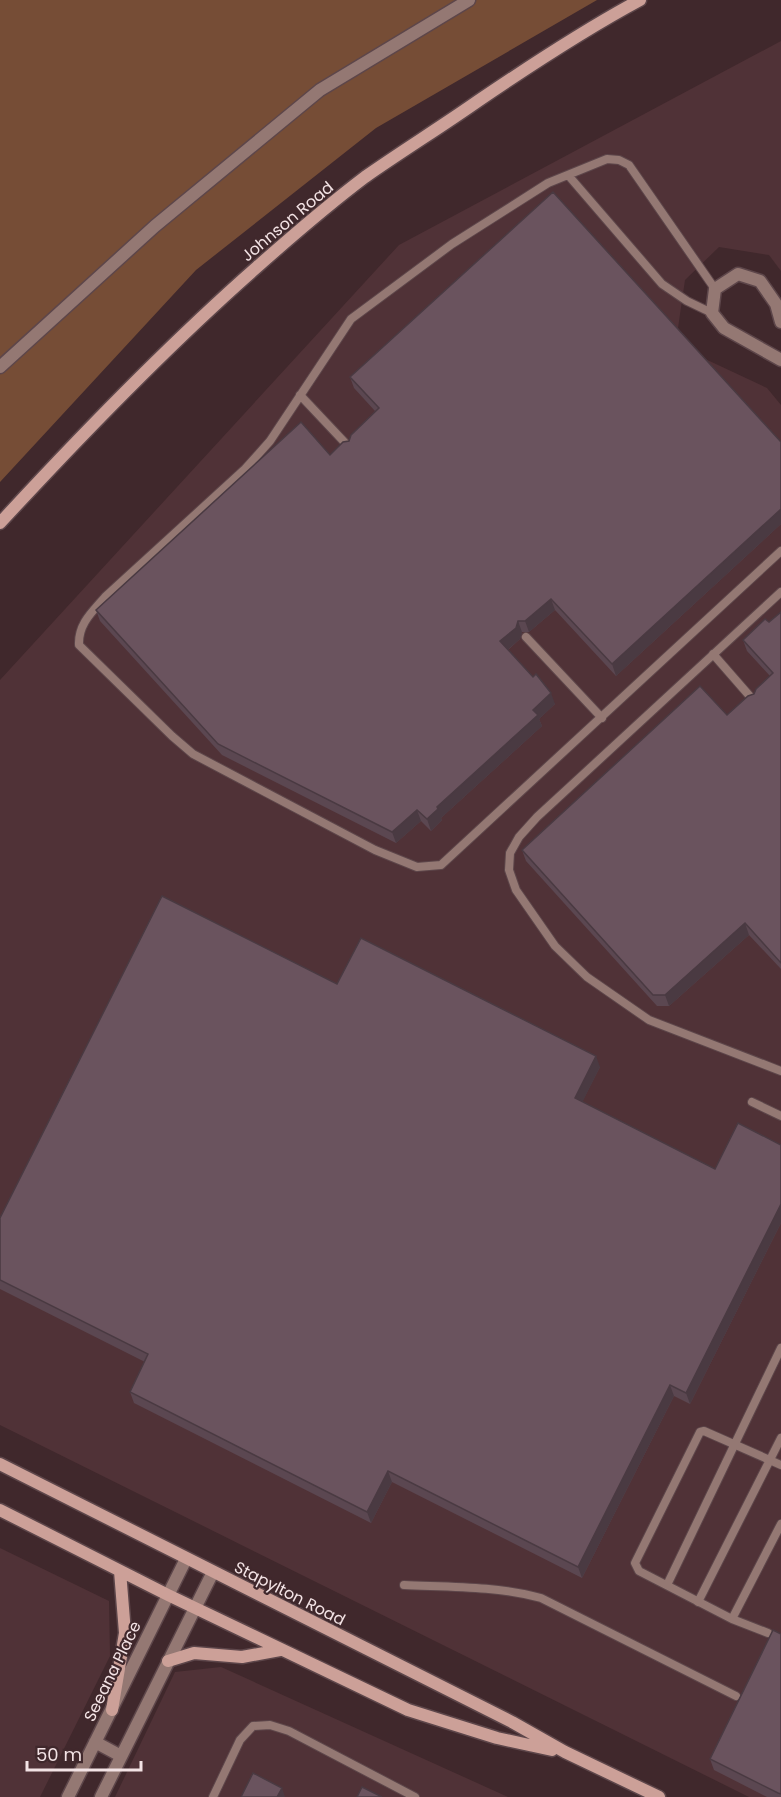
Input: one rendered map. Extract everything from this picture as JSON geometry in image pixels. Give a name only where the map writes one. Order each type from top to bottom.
[{"type":"main road","name":"Johnson Road","points":[[0,524],[77,439],[142,374],[216,303],[300,230],[365,178],[600,21],[640,0]]},
{"type":"main road","name":"Stapylton Road","points":[[0,1464],[512,1722],[565,1752],[659,1797]]},
{"type":"main road","name":"Stapylton Road","points":[[0,1510],[280,1650],[408,1710],[497,1738],[565,1752]]},
{"type":"main road","points":[[112,1710],[125,1634],[120,1571]]},
{"type":"main road","points":[[168,1661],[194,1653],[242,1657],[280,1650]]},
{"type":"street","points":[[0,367],[155,226],[320,90],[469,0]]},
{"type":"street","points":[[781,322],[776,304],[760,281],[738,274],[716,289],[712,313],[724,328],[781,360]]},
{"type":"street","name":"Seeana Place","points":[[68,1797],[186,1559]]},
{"type":"street","points":[[101,1797],[213,1572]]},
{"type":"street","points":[[95,1743],[121,1756]]},
{"type":"lane","points":[[716,289],[629,165],[620,160],[607,159],[548,183],[452,244],[351,319],[270,441],[245,469],[105,597],[86,619],[79,634],[80,645],[193,754],[375,850],[417,867],[441,865],[781,551]]},
{"type":"lane","points":[[568,175],[662,284],[687,301],[712,313]]},
{"type":"lane","points":[[300,395],[349,447]]},
{"type":"lane","points":[[781,592],[537,817],[519,837],[510,854],[509,870],[516,890],[555,946],[587,977],[649,1020],[781,1071]]},
{"type":"lane","points":[[526,637],[602,718]]},
{"type":"lane","points":[[713,654],[754,701]]},
{"type":"lane","points":[[752,1102],[781,1116]]},
{"type":"lane","points":[[667,1585],[781,1348]]},
{"type":"lane","points":[[768,1633],[732,1619],[639,1571],[635,1563],[697,1435],[704,1431],[781,1465]]},
{"type":"lane","points":[[698,1602],[781,1438]]},
{"type":"lane","points":[[732,1619],[781,1524]]},
{"type":"lane","points":[[404,1585],[493,1589],[520,1592],[541,1598],[736,1696]]},
{"type":"lane","points":[[213,1797],[240,1740],[253,1726],[270,1725],[289,1731],[416,1797]]},
{"type":"shaded area","points":[[0,0],[597,0],[376,128],[196,270],[0,482]]},
{"type":"shaded area","points":[[781,41],[781,271],[769,255],[719,247],[685,280],[678,328],[703,358],[767,388],[781,405],[781,1797],[749,1797],[0,1425],[0,680],[399,245]]},
{"type":"shaded area","points":[[0,1548],[109,1601],[110,1656],[40,1797],[0,1797]]},
{"type":"shaded area","points":[[221,1667],[508,1797],[115,1797],[175,1672]]},
{"type":"building","points":[[553,192],[781,442],[781,509],[612,664],[551,599],[525,621],[518,621],[516,628],[500,641],[533,677],[536,674],[551,693],[533,710],[538,715],[437,807],[438,809],[427,819],[417,810],[392,832],[218,744],[96,610],[301,422],[330,455],[343,442],[349,441],[351,435],[379,408],[350,377]]},
{"type":"building","points":[[781,612],[781,963],[745,923],[665,995],[653,995],[522,850],[700,686],[727,715],[748,696],[754,694],[756,689],[773,673],[743,640],[765,619],[769,622]]},
{"type":"building","points":[[162,896],[337,984],[361,938],[596,1056],[575,1098],[715,1169],[738,1123],[781,1145],[781,1204],[686,1393],[670,1385],[578,1567],[388,1471],[367,1512],[130,1392],[148,1354],[0,1280],[0,1218]]},
{"type":"building","points":[[773,1630],[781,1634],[781,1794],[710,1759]]},
{"type":"building","points":[[253,1773],[282,1788],[277,1797],[241,1797]]},
{"type":"building","points":[[362,1787],[382,1797],[357,1797]]}]
